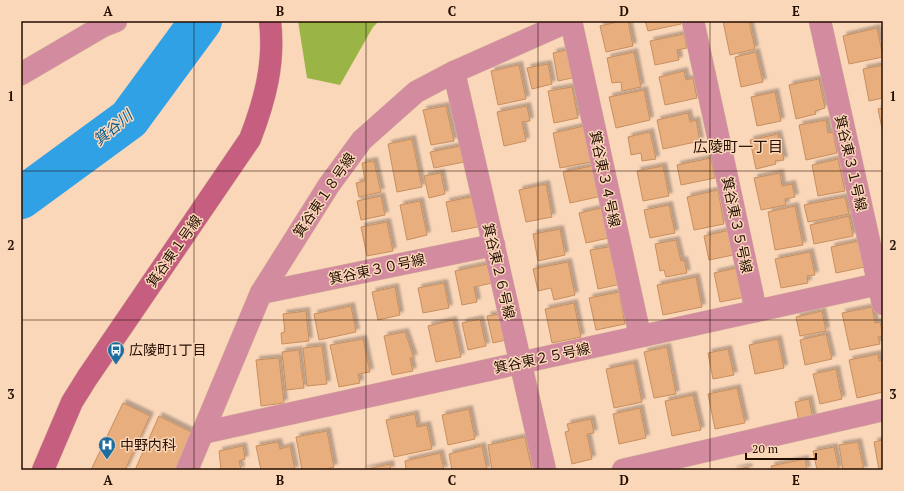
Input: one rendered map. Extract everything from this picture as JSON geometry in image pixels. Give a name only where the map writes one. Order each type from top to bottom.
[{"type":"street","name":"箕谷東１号線","points":[[43,470],[72,402],[87,378],[250,139],[262,106],[270,73],[272,41],[270,21]]},
{"type":"street","name":"箕谷東１８号線","points":[[187,470],[261,293],[329,185],[362,140],[416,92],[454,72],[570,21]]},
{"type":"street","name":"箕谷東３４号線","points":[[570,21],[640,336]]},
{"type":"street","name":"箕谷東３５号線","points":[[694,21],[756,311]]},
{"type":"street","name":"箕谷東３１号線","points":[[820,21],[881,290]]},
{"type":"street","points":[[21,74],[105,23]]},
{"type":"street","name":"箕谷東２６号線","points":[[454,72],[544,470]]},
{"type":"street","name":"箕谷東３０号線","points":[[261,293],[494,245]]},
{"type":"street","name":"箕谷東２５号線","points":[[202,433],[756,311],[881,290]]},
{"type":"street","points":[[623,470],[883,410]]},
{"type":"green space","points":[[298,21],[379,21],[373,27],[340,85],[307,78]]},
{"type":"building","points":[[628,21],[633,46],[606,52],[600,26]]},
{"type":"building","points":[[645,21],[680,21],[681,24],[648,31]]},
{"type":"building","points":[[723,21],[749,21],[755,49],[730,55]]},
{"type":"building","points":[[877,28],[883,57],[849,64],[843,36]]},
{"type":"building","points":[[684,34],[687,48],[677,50],[679,60],[655,65],[650,41]]},
{"type":"building","points":[[571,49],[577,77],[558,81],[553,53]]},
{"type":"building","points":[[634,52],[641,87],[622,91],[621,82],[612,83],[607,58]]},
{"type":"building","points":[[756,52],[763,82],[741,87],[735,57]]},
{"type":"building","points":[[548,64],[552,84],[532,89],[527,68]]},
{"type":"building","points":[[519,65],[526,99],[498,105],[491,71]]},
{"type":"building","points":[[883,65],[883,98],[869,101],[863,69]]},
{"type":"building","points":[[684,71],[686,80],[693,78],[697,98],[665,105],[659,77]]},
{"type":"building","points":[[819,79],[825,108],[815,111],[816,114],[796,119],[789,85]]},
{"type":"building","points":[[572,87],[578,118],[554,123],[548,91]]},
{"type":"building","points":[[644,90],[650,120],[616,128],[609,97]]},
{"type":"building","points":[[775,92],[781,121],[757,126],[751,97]]},
{"type":"building","points":[[446,106],[454,141],[431,145],[423,110]]},
{"type":"building","points":[[527,106],[530,121],[522,122],[526,141],[504,146],[497,112]]},
{"type":"building","points":[[883,108],[883,133],[878,109]]},
{"type":"building","points":[[688,113],[690,122],[696,120],[700,141],[663,149],[657,120]]},
{"type":"building","points":[[826,120],[828,133],[833,132],[837,153],[806,160],[799,125]]},
{"type":"building","points":[[584,126],[591,162],[560,168],[553,133]]},
{"type":"building","points":[[650,132],[656,159],[642,161],[641,153],[631,155],[628,137]]},
{"type":"building","points":[[778,134],[784,160],[775,161],[776,164],[756,169],[750,140]]},
{"type":"building","points":[[412,139],[422,187],[397,192],[388,144]]},
{"type":"building","points":[[460,146],[464,162],[434,168],[430,152]]},
{"type":"building","points":[[711,158],[715,178],[681,185],[677,165]]},
{"type":"building","points":[[838,159],[845,191],[818,196],[812,165]]},
{"type":"building","points":[[374,161],[381,192],[359,197],[356,183],[365,181],[362,163]]},
{"type":"building","points":[[596,165],[602,196],[570,203],[563,172]]},
{"type":"building","points":[[663,166],[669,196],[643,201],[637,171]]},
{"type":"building","points":[[441,173],[445,194],[429,198],[424,176]]},
{"type":"building","points":[[780,173],[782,186],[792,184],[795,197],[785,199],[786,205],[761,210],[754,178]]},
{"type":"building","points":[[546,184],[552,217],[526,222],[519,190]]},
{"type":"building","points":[[718,190],[724,224],[694,230],[687,197]]},
{"type":"building","points":[[381,196],[385,215],[361,220],[357,201]]},
{"type":"building","points":[[476,196],[482,226],[452,232],[446,202]]},
{"type":"building","points":[[845,197],[849,214],[808,222],[804,205]]},
{"type":"building","points":[[420,201],[427,235],[407,240],[400,205]]},
{"type":"building","points":[[669,205],[675,233],[650,238],[644,210]]},
{"type":"building","points":[[795,206],[803,245],[775,250],[768,212]]},
{"type":"building","points":[[606,207],[613,237],[586,243],[579,213]]},
{"type":"building","points":[[849,216],[853,236],[814,244],[810,225]]},
{"type":"building","points":[[387,222],[393,251],[367,256],[361,227]]},
{"type":"building","points":[[560,229],[565,255],[538,261],[533,234]]},
{"type":"building","points":[[734,229],[738,254],[709,260],[704,236]]},
{"type":"building","points":[[676,240],[681,261],[684,260],[687,273],[666,277],[664,270],[660,271],[655,244]]},
{"type":"building","points":[[863,240],[869,266],[836,273],[831,247]]},
{"type":"building","points":[[614,246],[621,284],[598,289],[590,250]]},
{"type":"building","points":[[810,252],[815,275],[807,276],[808,283],[781,288],[775,259]]},
{"type":"building","points":[[568,262],[575,295],[554,300],[551,288],[538,291],[533,269]]},
{"type":"building","points":[[488,264],[492,283],[474,287],[477,302],[462,305],[455,271]]},
{"type":"building","points":[[740,267],[746,297],[720,302],[714,273]]},
{"type":"building","points":[[696,277],[702,307],[663,315],[657,285]]},
{"type":"building","points":[[444,283],[449,308],[423,313],[418,288]]},
{"type":"building","points":[[395,287],[400,315],[378,320],[372,292]]},
{"type":"building","points":[[619,292],[625,324],[596,330],[589,298]]},
{"type":"building","points":[[574,303],[581,337],[552,343],[545,309]]},
{"type":"building","points":[[351,306],[356,332],[319,340],[314,314]]},
{"type":"building","points":[[872,307],[875,323],[880,322],[883,336],[878,337],[880,344],[850,350],[842,313]]},
{"type":"building","points":[[306,311],[309,341],[282,344],[281,333],[285,332],[283,314]]},
{"type":"building","points":[[822,311],[826,331],[800,336],[796,317]]},
{"type":"building","points":[[505,313],[510,339],[493,343],[487,316]]},
{"type":"building","points":[[480,319],[486,346],[468,350],[462,323]]},
{"type":"building","points":[[453,320],[461,357],[436,362],[428,326]]},
{"type":"building","points":[[405,332],[414,358],[410,358],[413,371],[392,375],[384,336]]},
{"type":"building","points":[[826,334],[832,359],[805,365],[800,340]]},
{"type":"building","points":[[363,339],[370,372],[358,374],[360,383],[339,387],[330,345]]},
{"type":"building","points":[[778,339],[784,368],[755,374],[749,345]]},
{"type":"building","points":[[322,346],[327,384],[307,386],[303,348]]},
{"type":"building","points":[[667,347],[676,394],[654,398],[644,352]]},
{"type":"building","points":[[728,349],[734,375],[713,379],[708,353]]},
{"type":"building","points":[[299,350],[304,388],[286,390],[282,352]]},
{"type":"building","points":[[878,354],[879,361],[883,360],[883,392],[857,398],[849,360]]},
{"type":"building","points":[[279,358],[284,403],[261,406],[256,360]]},
{"type":"building","points":[[634,363],[642,402],[614,408],[606,369]]},
{"type":"building","points":[[836,369],[842,399],[820,404],[813,374]]},
{"type":"building","points":[[737,388],[745,423],[715,429],[708,394]]},
{"type":"building","points":[[693,395],[701,430],[672,436],[665,401]]},
{"type":"building","points":[[809,399],[813,419],[799,422],[795,402]]},
{"type":"building","points":[[123,403],[150,416],[125,470],[91,470]]},
{"type":"building","points":[[640,408],[646,438],[619,444],[613,414]]},
{"type":"building","points":[[469,409],[475,439],[448,445],[442,415]]},
{"type":"building","points":[[415,414],[417,427],[427,425],[432,449],[394,457],[386,420]]},
{"type":"building","points":[[159,416],[195,434],[178,470],[135,470]]},
{"type":"building","points":[[591,419],[594,433],[587,434],[592,459],[572,464],[565,432],[569,431],[567,424]]},
{"type":"building","points":[[327,431],[334,467],[322,470],[302,470],[296,437]]},
{"type":"building","points":[[525,437],[532,470],[492,470],[488,445]]},
{"type":"building","points":[[883,440],[883,470],[879,470],[874,442]]},
{"type":"building","points":[[278,442],[280,449],[290,446],[295,470],[261,470],[256,446]]},
{"type":"building","points":[[858,442],[864,470],[843,470],[839,445]]},
{"type":"building","points":[[243,446],[245,459],[239,461],[241,470],[221,470],[219,451]]},
{"type":"building","points":[[482,446],[487,470],[452,470],[449,454]]},
{"type":"building","points":[[834,447],[839,470],[817,470],[813,451]]},
{"type":"building","points":[[440,453],[444,470],[406,470],[405,461]]},
{"type":"building","points":[[805,459],[807,470],[772,470],[771,466]]},
{"type":"building","points":[[390,464],[391,470],[363,470]]},
{"type":"building","points":[[748,467],[749,470],[733,470]]},
{"type":"waterway","name":"箕谷川","points":[[21,198],[129,119],[201,21]]},
{"type":"place","name":"広陵町1丁目","points":[[116,365]]},
{"type":"place","name":"中野内科","points":[[107,460]]},
{"type":"district","name":"広陵町一丁目","points":[[738,147]]}]
